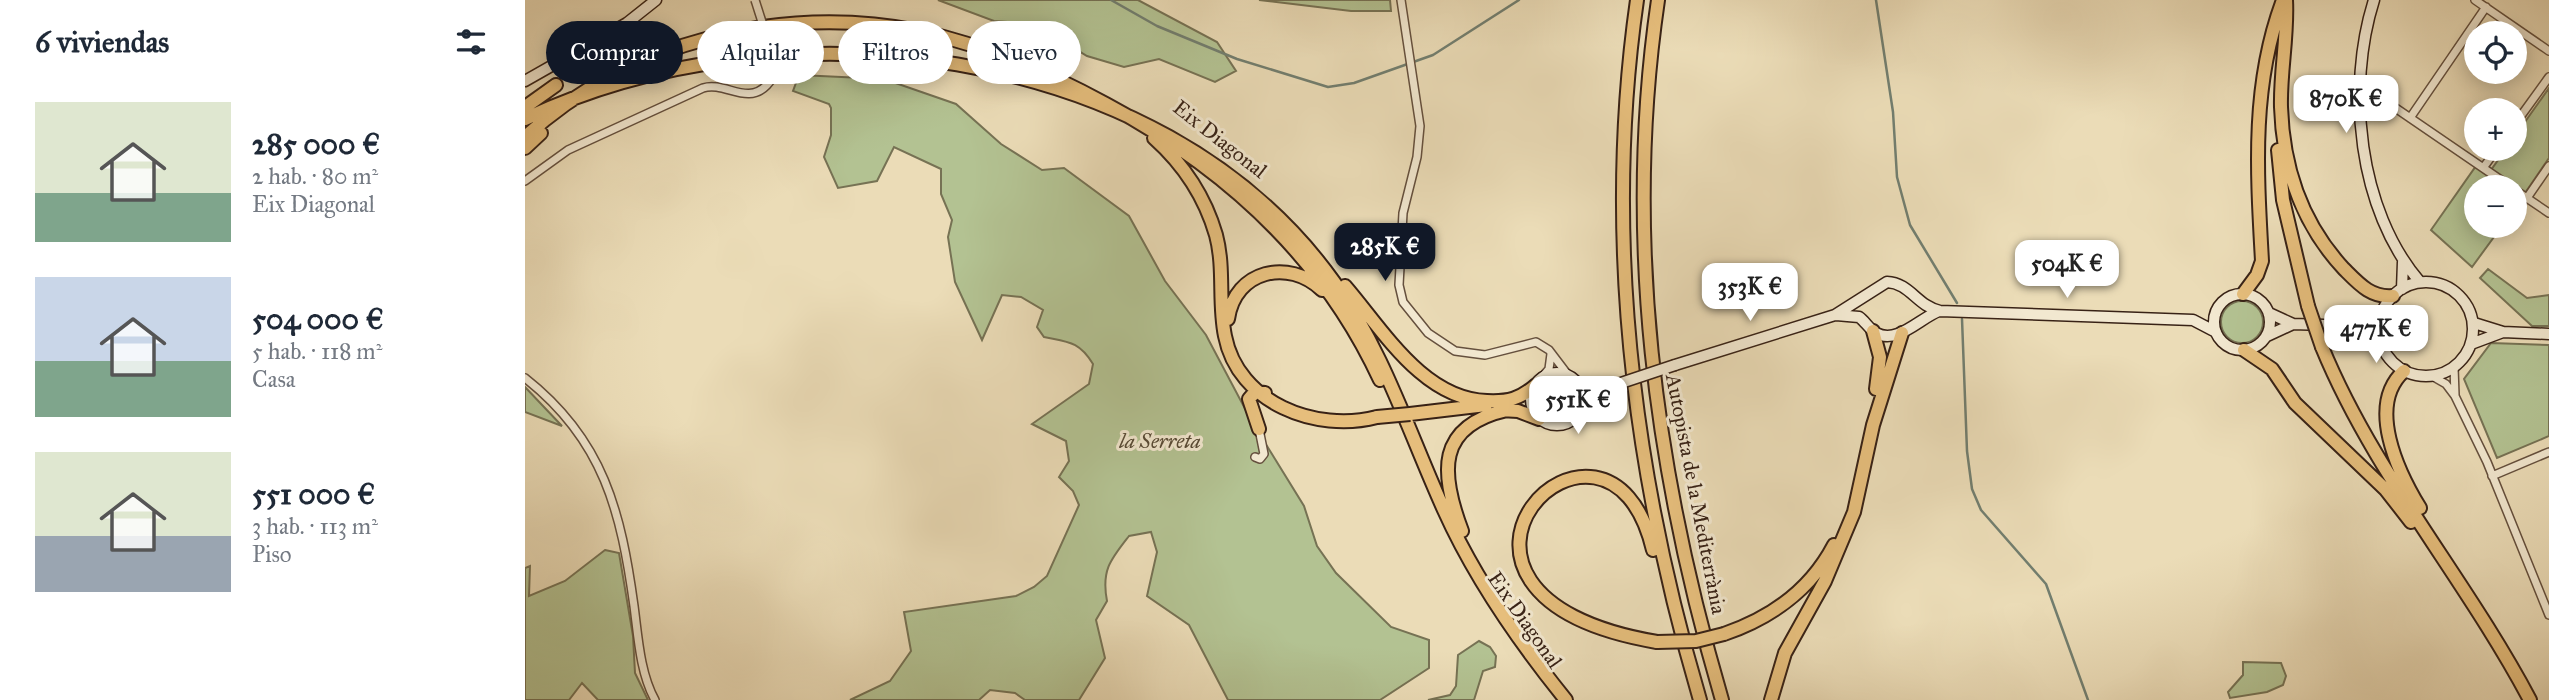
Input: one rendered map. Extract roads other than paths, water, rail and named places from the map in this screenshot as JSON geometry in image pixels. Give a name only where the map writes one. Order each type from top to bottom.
[{"type":"highway","name":"Autopista de la Mediterrània","points":[[1637,0],[1627,74],[1622,161],[1622,263],[1626,326],[1651,500],[1700,700]]},
{"type":"highway","name":"Autopista de la Mediterrània","points":[[1658,0],[1645,99],[1642,171],[1649,347],[1675,514],[1722,700]]},
{"type":"highway","points":[[2285,0],[2281,107],[2287,160],[2301,207],[2330,252],[2361,286],[2377,295],[2398,293]]},
{"type":"highway","points":[[2242,294],[2257,275],[2262,261],[2257,132],[2264,63],[2285,0]]},
{"type":"highway","points":[[2285,0],[2276,82],[2278,157],[2293,251],[2322,347],[2365,436],[2461,582],[2530,700]]},
{"type":"highway","points":[[848,9],[888,13],[967,29]]},
{"type":"highway","points":[[751,15],[778,11]]},
{"type":"highway","name":"Eix Diagonal","points":[[683,46],[744,30],[813,22],[868,24],[921,32],[983,49],[1038,70],[1098,100],[1177,146],[1251,204],[1311,266],[1375,369],[1469,572],[1501,626],[1558,700]]},
{"type":"highway","points":[[525,107],[558,84]]},
{"type":"highway","name":"Eix Diagonal","points":[[525,119],[572,84]]},
{"type":"highway","name":"Eix Diagonal","points":[[525,136],[594,84]]},
{"type":"highway","points":[[525,148],[599,84]]},
{"type":"highway","points":[[1098,100],[1137,124],[1163,146],[1199,193],[1220,251],[1224,334],[1259,429]]},
{"type":"highway","name":"Eix Diagonal","points":[[1166,120],[1277,210],[1335,282],[1363,328],[1392,386],[1448,520],[1511,628],[1566,700]]},
{"type":"highway","points":[[1277,210],[1433,384],[1460,397],[1506,406],[1539,419]]},
{"type":"highway","points":[[1312,415],[1266,388],[1241,361],[1228,328],[1234,299],[1244,286],[1262,274],[1275,271],[1296,273],[1320,287],[1354,332]]},
{"type":"highway","points":[[1692,700],[1648,529],[1639,509],[1613,485],[1591,478],[1569,480],[1548,489],[1531,505],[1520,530],[1519,554],[1529,577],[1548,598],[1574,617],[1620,635],[1657,642],[1696,640],[1752,624],[1789,600],[1817,571],[1832,549],[1846,517],[1878,376],[1879,350],[1869,326]]},
{"type":"highway","points":[[1771,700],[1785,653],[1839,551],[1854,512],[1873,425],[1895,346],[1907,329]]},
{"type":"highway","points":[[2244,350],[2272,369],[2295,403],[2386,491],[2434,553],[2451,567]]},
{"type":"highway","points":[[1234,362],[1258,391],[1312,415]]},
{"type":"highway","points":[[2403,370],[2390,385],[2386,405],[2389,430],[2406,486],[2461,582]]},
{"type":"highway","points":[[1480,577],[1451,500],[1448,456],[1455,439],[1468,425],[1524,395],[1539,381]]},
{"type":"highway","points":[[1249,406],[1250,396],[1258,391]]},
{"type":"highway","points":[[1259,429],[1259,416],[1270,408],[1343,422],[1506,406]]},
{"type":"street","points":[[525,81],[627,23],[656,0]]},
{"type":"street","points":[[525,181],[568,150],[703,88],[713,86],[748,94],[759,91],[769,83],[774,71],[770,47],[755,0]]},
{"type":"street","points":[[1401,0],[1419,142],[1403,212],[1399,285],[1403,302],[1428,333],[1455,351],[1485,355],[1533,342],[1549,350],[1580,386],[1583,395],[1580,412],[1570,422],[1557,426],[1539,419],[1532,407],[1531,398],[1550,365],[1549,350]]},
{"type":"street","points":[[2374,0],[2365,38],[2360,92],[2368,177],[2403,262],[2420,282]]},
{"type":"street","points":[[2475,0],[2549,51]]},
{"type":"street","points":[[2410,118],[2486,7]]},
{"type":"street","points":[[2527,107],[2549,77]]},
{"type":"street","points":[[2360,92],[2378,96],[2493,175]]},
{"type":"street","points":[[2483,168],[2488,161]]},
{"type":"street","points":[[2549,166],[2527,198],[2549,214]]},
{"type":"street","points":[[2355,326],[2382,315],[2398,293],[2403,262]]},
{"type":"street","points":[[1835,315],[1866,296],[1875,287],[1887,282],[1900,284],[1927,307],[1940,311],[2193,320],[2217,311],[2226,299],[2242,294],[2260,300],[2269,313],[2293,324],[2355,326],[2381,338]]},
{"type":"street","points":[[2398,293],[2420,282],[2447,287],[2461,298],[2474,323],[2471,344],[2454,367],[2432,376]]},
{"type":"street","points":[[1866,296],[1869,326]]},
{"type":"street","points":[[1907,329],[1917,309],[1914,296]]},
{"type":"street","points":[[1583,395],[1791,326],[1835,315],[1856,316],[1886,336],[1907,329],[1940,311]]},
{"type":"street","points":[[2216,332],[2217,311]]},
{"type":"street","points":[[2267,336],[2269,313]]},
{"type":"street","points":[[2382,315],[2381,338],[2391,360],[2403,370],[2432,376],[2446,384],[2455,396],[2492,476],[2549,615]]},
{"type":"street","points":[[2193,320],[2216,332],[2231,348],[2244,350],[2258,345],[2267,336],[2293,324]]},
{"type":"street","points":[[2474,323],[2503,331],[2549,334]]},
{"type":"street","points":[[2471,344],[2503,331]]},
{"type":"street","points":[[2454,367],[2455,396]]},
{"type":"street","points":[[1539,381],[1555,373],[1568,375]]},
{"type":"street","points":[[525,378],[572,421],[615,502],[643,660],[655,700]]},
{"type":"street","points":[[1255,457],[1260,459],[1264,454],[1259,429]]},
{"type":"street","points":[[2492,476],[2549,452]]},
{"type":"street","points":[[2538,589],[2549,584]]},
{"type":"waterway","points":[[1111,0],[1157,26],[1237,59],[1328,87],[1354,83],[1433,55],[1519,0]]},
{"type":"waterway","points":[[1876,0],[1893,112],[1897,177],[1910,225],[1957,303]]},
{"type":"waterway","points":[[1962,319],[1967,451],[1972,489],[1981,510],[2046,584],[2088,700]]},
{"type":"park label","name":"la Serreta","points":[[1160,441]]}]
